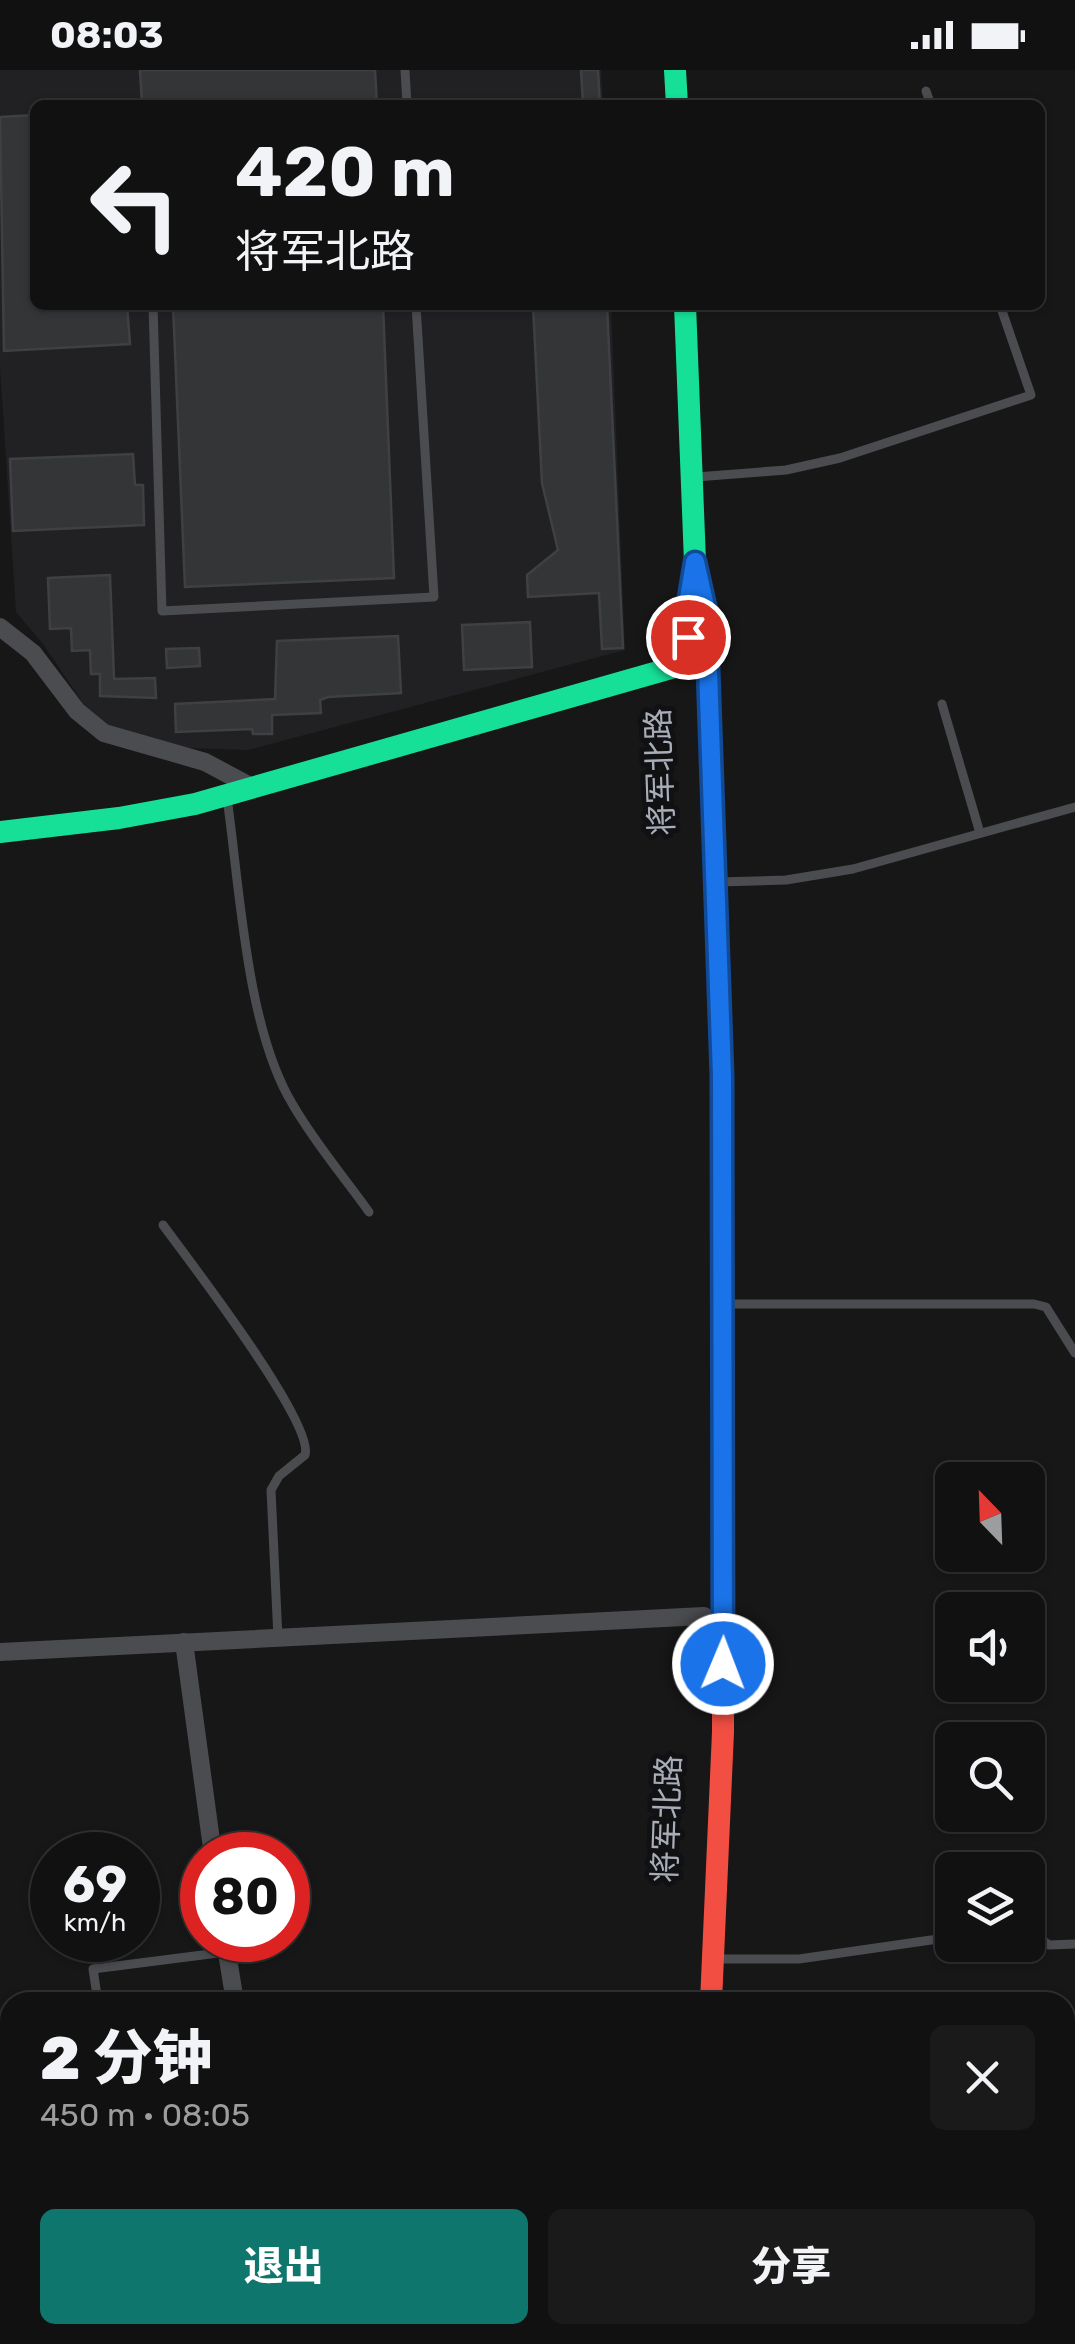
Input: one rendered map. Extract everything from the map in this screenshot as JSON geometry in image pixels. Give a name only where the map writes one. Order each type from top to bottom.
[{"type":"main road","points":[[675,70],[676,100]]},
{"type":"main road","points":[[685,310],[695,562]]},
{"type":"main road","name":"将军北路","points":[[692,1992],[704,1616],[702,1077],[687,611],[695,562]]},
{"type":"main road","name":"将军北路","points":[[695,562],[706,611],[722,1076],[723,1694],[712,1992]]},
{"type":"main road","points":[[0,832],[134,816],[227,795],[689,663]]},
{"type":"street","points":[[0,627],[44,664],[68,701],[92,726],[116,738],[205,762],[252,787]]},
{"type":"street","points":[[0,1652],[704,1616]]},
{"type":"street","points":[[184,1642],[210,1832]]},
{"type":"street","points":[[228,1962],[232,1992]]},
{"type":"lane","points":[[405,70],[407,100]]},
{"type":"lane","points":[[926,91],[929,100]]},
{"type":"lane","points":[[153,310],[162,612],[434,597],[416,310]]},
{"type":"lane","points":[[692,478],[786,470],[840,458],[1031,395],[1002,310]]},
{"type":"lane","points":[[942,704],[980,833]]},
{"type":"lane","points":[[227,795],[254,980],[272,1058],[292,1105],[369,1212]]},
{"type":"lane","points":[[716,882],[830,874],[1075,807]]},
{"type":"lane","points":[[162,1225],[258,1356],[305,1439],[304,1455],[279,1476],[270,1490],[278,1638]]},
{"type":"lane","points":[[721,1304],[1034,1304],[1046,1308],[1075,1353]]},
{"type":"lane","points":[[713,1959],[799,1960],[935,1940]]},
{"type":"lane","points":[[1045,1942],[1075,1944]]},
{"type":"lane","points":[[96,1992],[93,1969],[180,1954]]},
{"type":"shaded area","points":[[0,70],[601,70],[603,100],[30,100],[30,310],[611,310],[625,650],[248,750],[186,748],[112,728],[87,709],[16,612],[0,367]]},
{"type":"building","points":[[140,70],[375,70],[377,100],[142,100]]},
{"type":"building","points":[[581,70],[598,70],[600,100],[583,100]]},
{"type":"building","points":[[30,115],[30,310],[127,310],[130,344],[4,351],[0,117]]},
{"type":"building","points":[[173,310],[383,310],[394,578],[185,587]]},
{"type":"building","points":[[533,310],[607,310],[623,648],[602,649],[599,593],[528,597],[527,575],[558,550],[542,483]]},
{"type":"building","points":[[133,454],[135,485],[143,485],[144,525],[13,531],[10,459]]},
{"type":"building","points":[[110,575],[114,679],[155,678],[156,698],[100,696],[100,674],[91,674],[90,650],[72,651],[71,628],[50,629],[48,578]]},
{"type":"building","points":[[530,622],[532,667],[464,670],[462,625]]},
{"type":"building","points":[[398,636],[401,693],[328,697],[320,700],[321,713],[272,715],[272,734],[253,734],[252,729],[176,732],[175,704],[275,699],[277,641]]},
{"type":"building","points":[[199,648],[200,666],[167,668],[166,649]]},
{"type":"traffic: fast","points":[[675,70],[677,100]]},
{"type":"traffic: fast","points":[[685,310],[695,562],[706,611],[713,821]]},
{"type":"traffic: fast","points":[[0,832],[119,818],[195,804],[689,663]]},
{"type":"traffic: slow","points":[[713,821],[722,1077],[723,1275]]},
{"type":"traffic: jam","points":[[711,1992],[723,1732],[723,1275]]},
{"type":"route","points":[[688,637],[687,611],[695,562],[706,611],[722,1076],[723,1664]]}]
